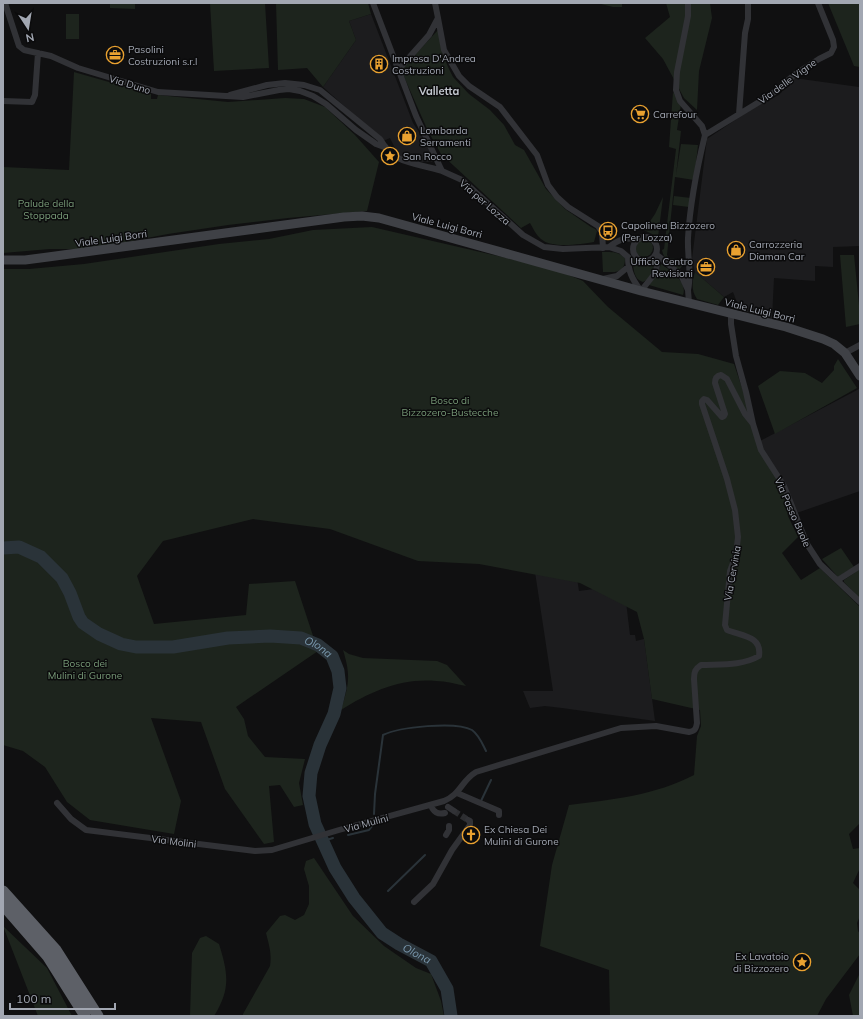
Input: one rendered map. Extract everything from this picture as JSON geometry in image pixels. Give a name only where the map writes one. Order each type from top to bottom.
[{"type":"highway","points":[[3,891],[56,950],[98,1016]]},
{"type":"highway","points":[[3,905],[48,957],[85,1016]]},
{"type":"main road","name":"Viale Luigi Borri","points":[[3,260],[25,260],[344,217],[362,216],[379,218],[641,291],[786,327],[823,339],[834,344],[845,354],[860,376]]},
{"type":"street","name":"Via Duno","points":[[5,3],[5,12],[19,46],[24,50],[51,56],[78,68],[158,92],[243,97],[279,90],[289,89],[300,91],[320,100],[376,144],[384,147],[399,159],[408,163],[442,171]]},
{"type":"street","points":[[373,3],[416,116],[442,171]]},
{"type":"street","points":[[435,3],[444,50],[460,76],[469,86],[500,107],[537,155],[548,185],[568,207],[598,226],[602,232],[606,248]]},
{"type":"street","points":[[688,3],[688,16],[677,72],[676,90],[680,101],[702,126],[705,135],[690,221],[688,254],[691,279],[688,290],[689,303]]},
{"type":"street","name":"Via delle Vigne","points":[[739,114],[745,33],[748,19],[748,3]]},
{"type":"street","name":"Via delle Vigne","points":[[705,135],[772,94],[819,58],[831,53],[834,47],[833,40],[818,3]]},
{"type":"street","points":[[398,70],[428,35],[438,18]]},
{"type":"street","points":[[3,101],[32,102],[35,95],[38,53]]},
{"type":"street","name":"Via per Lozza","points":[[442,171],[462,180],[523,235],[544,247],[563,249],[606,248],[621,251],[631,256]]},
{"type":"street","points":[[601,279],[617,276],[628,267],[633,246],[637,239],[644,236],[652,239],[656,244],[656,272],[641,291],[633,280],[628,267]]},
{"type":"street","name":"Via per Lozza","points":[[606,248],[618,240],[628,237],[637,239]]},
{"type":"street","points":[[657,255],[680,275],[688,290]]},
{"type":"street","points":[[631,256],[643,261],[651,259],[657,255]]},
{"type":"street","points":[[680,275],[689,267]]},
{"type":"street","name":"Via Passo Buole","points":[[731,313],[731,324],[736,356],[761,450],[784,486],[806,543],[820,564],[860,602]]},
{"type":"street","points":[[845,354],[860,345]]},
{"type":"street","name":"Via Cervinia","points":[[522,758],[621,728],[656,726],[689,732],[694,731],[697,723],[694,672],[697,668],[701,665],[738,663],[751,660],[759,656],[760,648],[756,640],[727,630],[725,625],[730,572],[736,555],[738,537],[727,479],[702,404],[702,400],[707,400],[719,415],[722,417],[724,416],[715,379],[717,376],[721,375],[727,379],[745,414],[753,424]]},
{"type":"street","points":[[838,580],[860,566]]},
{"type":"street","name":"Via Mulini","points":[[301,842],[431,805],[446,807],[465,781],[476,772],[522,758]]},
{"type":"street","points":[[457,793],[499,811],[499,815]]},
{"type":"street","name":"Via Molini","points":[[57,803],[71,819],[86,830],[256,851],[272,850],[301,842]]},
{"type":"street","points":[[431,805],[434,811],[441,814],[446,807]]},
{"type":"street","points":[[446,807],[454,811]]},
{"type":"street","points":[[446,807],[449,823],[449,830],[446,835]]},
{"type":"street","points":[[414,902],[433,884],[452,850],[470,825],[470,821],[468,820]]},
{"type":"shaded area","points":[[371,14],[413,123],[436,158],[432,162],[414,162],[399,156],[390,138],[383,141],[323,87],[356,40],[349,21]]},
{"type":"shaded area","points":[[794,78],[859,87],[860,246],[833,247],[833,267],[815,266],[815,281],[774,278],[772,319],[740,310],[733,292],[724,297],[695,272],[692,259],[707,139],[753,108],[779,95]]},
{"type":"shaded area","points":[[859,389],[860,491],[788,516],[783,489],[760,441]]},
{"type":"shaded area","points":[[575,566],[579,591],[624,585],[630,635],[635,635],[636,641],[644,639],[655,721],[545,706],[530,708],[523,691],[553,691],[535,572]]},
{"type":"green space","points":[[110,3],[135,3],[135,9],[110,8]]},
{"type":"green space","points":[[210,3],[265,3],[269,68],[214,71]]},
{"type":"green space","points":[[276,3],[368,3],[371,14],[349,21],[356,40],[323,87],[307,68],[278,70]]},
{"type":"green space","points":[[597,3],[622,3],[622,7],[613,7]]},
{"type":"green space","points":[[666,3],[710,3],[712,18],[699,71],[697,110],[684,98],[663,59],[645,38],[670,17]]},
{"type":"green space","points":[[828,3],[860,3],[860,67],[854,66]]},
{"type":"green space","points":[[66,14],[79,14],[79,39],[66,39]]},
{"type":"green space","points":[[438,30],[442,52],[453,77],[469,94],[490,110],[504,125],[515,145],[524,150],[546,189],[565,209],[597,231],[594,242],[567,245],[552,244],[541,239],[530,223],[521,228],[441,154],[428,131],[401,70]]},
{"type":"green space","name":"Palude della Stoppada","points":[[74,72],[151,94],[151,99],[157,99],[158,95],[228,102],[285,98],[304,99],[325,107],[355,135],[379,162],[367,211],[228,225],[168,234],[89,249],[50,249],[3,253],[3,167],[69,170]]},
{"type":"green space","points":[[673,92],[681,104],[677,130],[681,131],[676,175],[681,144],[698,145],[694,180],[675,177],[667,255],[669,258],[687,260],[679,270],[668,262],[662,250],[664,249],[676,149],[669,147]]},
{"type":"green space","points":[[674,196],[691,198],[689,207],[673,205]]},
{"type":"green space","points":[[663,197],[658,237],[644,230],[655,214]]},
{"type":"green space","name":"Bosco di Bizzozero-Bustecche","points":[[372,227],[554,269],[583,281],[608,307],[662,352],[698,354],[734,364],[760,441],[783,489],[788,516],[798,537],[782,553],[801,580],[820,568],[860,607],[860,823],[849,834],[853,849],[860,848],[860,868],[853,883],[860,890],[860,916],[857,923],[860,934],[860,954],[826,999],[817,1016],[610,1016],[609,970],[540,946],[552,865],[569,805],[633,796],[679,782],[694,775],[697,736],[701,726],[700,710],[652,699],[644,639],[637,612],[580,583],[479,564],[418,561],[330,529],[253,519],[163,541],[137,576],[154,624],[246,615],[249,584],[295,581],[318,651],[236,707],[244,719],[248,736],[265,757],[305,759],[299,783],[303,805],[294,807],[280,785],[269,786],[274,842],[264,844],[225,789],[201,722],[151,718],[181,801],[174,834],[90,820],[67,802],[45,767],[23,751],[3,745],[3,269],[29,269],[84,264],[219,244],[269,239],[313,230]]},
{"type":"green space","points":[[644,239],[650,242],[653,248],[650,254],[644,257],[638,254],[635,248],[638,242]]},
{"type":"green space","points":[[602,252],[614,252],[620,254],[625,258],[623,267],[618,271],[603,272]]},
{"type":"green space","points":[[840,255],[854,255],[860,315],[860,324],[846,327]]},
{"type":"green space","points":[[633,257],[644,262],[655,259],[651,275],[643,282],[636,276],[632,259]]},
{"type":"green space","points":[[661,264],[681,281],[684,290],[683,295],[649,285],[658,273]]},
{"type":"green space","points":[[695,272],[724,297],[718,305],[697,299],[693,286]]},
{"type":"green space","points":[[838,359],[857,388],[775,434],[758,386],[780,371],[805,373],[822,383],[834,370],[834,366]]},
{"type":"green space","points":[[841,548],[854,567],[838,577],[822,559]]},
{"type":"green space","points":[[860,569],[860,599],[844,582],[844,580]]},
{"type":"green space","points":[[343,650],[349,654],[363,658],[437,661],[447,665],[466,686],[440,681],[423,681],[398,684],[363,697],[341,710],[348,680]]},
{"type":"green space","points":[[314,858],[353,916],[384,946],[416,968],[431,974],[441,1001],[444,1016],[243,1016],[270,966],[270,953],[266,933],[280,916],[285,915],[295,920],[304,915],[309,904],[309,886],[304,869],[306,861]]},
{"type":"green space","points":[[3,926],[47,968],[72,1016],[38,1016]]},
{"type":"green space","points":[[206,936],[219,944],[226,972],[225,989],[214,1016],[190,1016],[192,953],[200,938]]},
{"type":"green space","points":[[860,973],[860,1016],[853,1016],[849,995]]},
{"type":"waterway","name":"Olona","points":[[3,548],[19,547],[41,557],[62,578],[83,623],[99,634],[121,644],[136,647],[173,647],[228,638],[270,636],[301,638],[318,645],[332,656],[338,671],[340,688],[334,714],[320,745],[311,773],[309,796],[315,824],[335,868],[354,898],[382,933],[431,961],[447,989],[451,1016]]},
{"type":"waterway","points":[[374,814],[375,794],[383,735],[391,732],[428,726],[464,727],[477,734],[486,751]]},
{"type":"waterway","points":[[481,801],[491,780]]},
{"type":"waterway","points":[[348,835],[369,830],[373,825]]},
{"type":"waterway","points":[[323,841],[333,838]]},
{"type":"waterway","points":[[388,891],[425,855]]},
{"type":"tunnel","points":[[454,811],[468,820]]},
{"type":"place","name":"Pasolini Costruzioni s.r.l","points":[[115,55]]},
{"type":"place","name":"Impresa D'Andrea Costruzioni","points":[[379,64]]},
{"type":"place","name":"Carrefour","points":[[640,114]]},
{"type":"place","name":"Lombarda Serramenti","points":[[407,136]]},
{"type":"place","name":"San Rocco","points":[[390,156]]},
{"type":"place","name":"Capolinea Bizzozero (Per Lozza)","points":[[608,231]]},
{"type":"place","name":"Carrozzeria Diaman Car","points":[[736,250]]},
{"type":"place","name":"Ufficio Centro Revisioni","points":[[706,267]]},
{"type":"place","name":"Ex Chiesa Dei Mulini di Gurone","points":[[471,835]]},
{"type":"place","name":"Ex Lavatoio di Bizzozero","points":[[802,962]]},
{"type":"district","name":"Valletta","points":[[439,91]]},
{"type":"park label","name":"Bosco dei Mulini di Gurone","points":[[85,668]]}]
